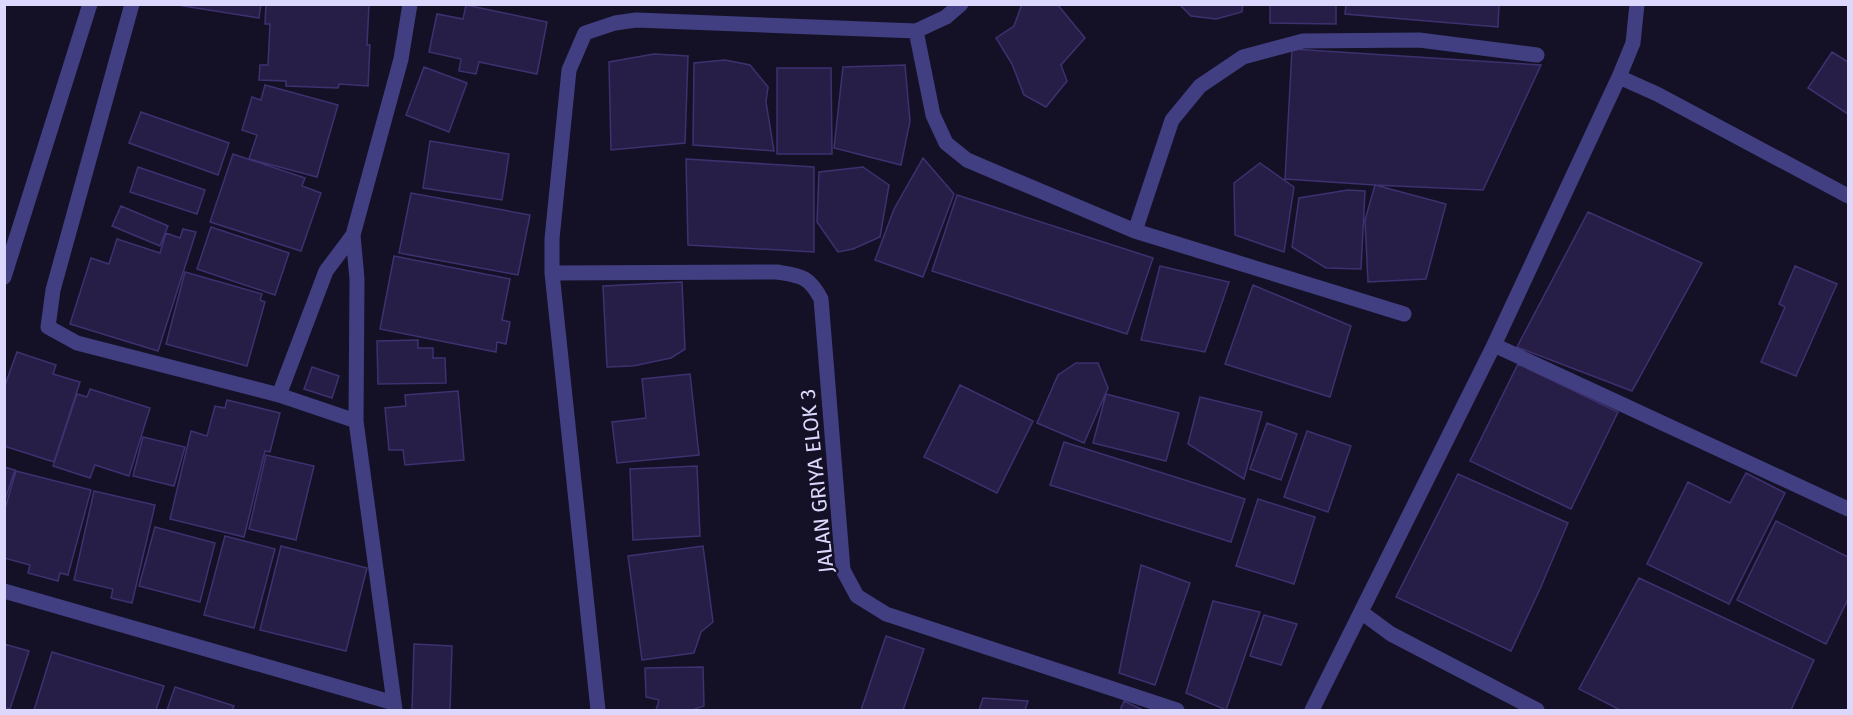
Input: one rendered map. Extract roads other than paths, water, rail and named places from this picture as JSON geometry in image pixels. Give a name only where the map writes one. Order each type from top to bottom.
[{"type":"street","points":[[4,277],[90,4]]},
{"type":"street","points":[[132,4],[53,290],[48,327],[77,343],[279,394],[356,421]]},
{"type":"street","points":[[4,591],[394,707],[356,421],[357,279],[353,235],[401,59],[410,4]]},
{"type":"street","points":[[598,711],[552,273],[552,239],[569,70],[585,33],[615,23],[636,20],[916,31],[946,17],[961,4]]},
{"type":"street","points":[[1312,711],[1494,345],[1619,77],[1633,43],[1637,4]]},
{"type":"street","points":[[916,31],[933,115],[946,143],[968,160],[1135,231],[1404,314]]},
{"type":"street","points":[[1135,231],[1172,120],[1200,86],[1243,57],[1303,41],[1407,40],[1537,55]]},
{"type":"street","points":[[1619,77],[1657,94],[1848,196]]},
{"type":"street","points":[[279,394],[326,271],[353,235]]},
{"type":"street","name":"JALAN GRIYA ELOK 3","points":[[552,273],[777,272],[804,277],[814,286],[821,299],[843,570],[857,596],[886,614],[1177,711]]},
{"type":"street","points":[[1494,345],[1848,509]]},
{"type":"street","points":[[1361,612],[1390,634],[1537,711]]}]
